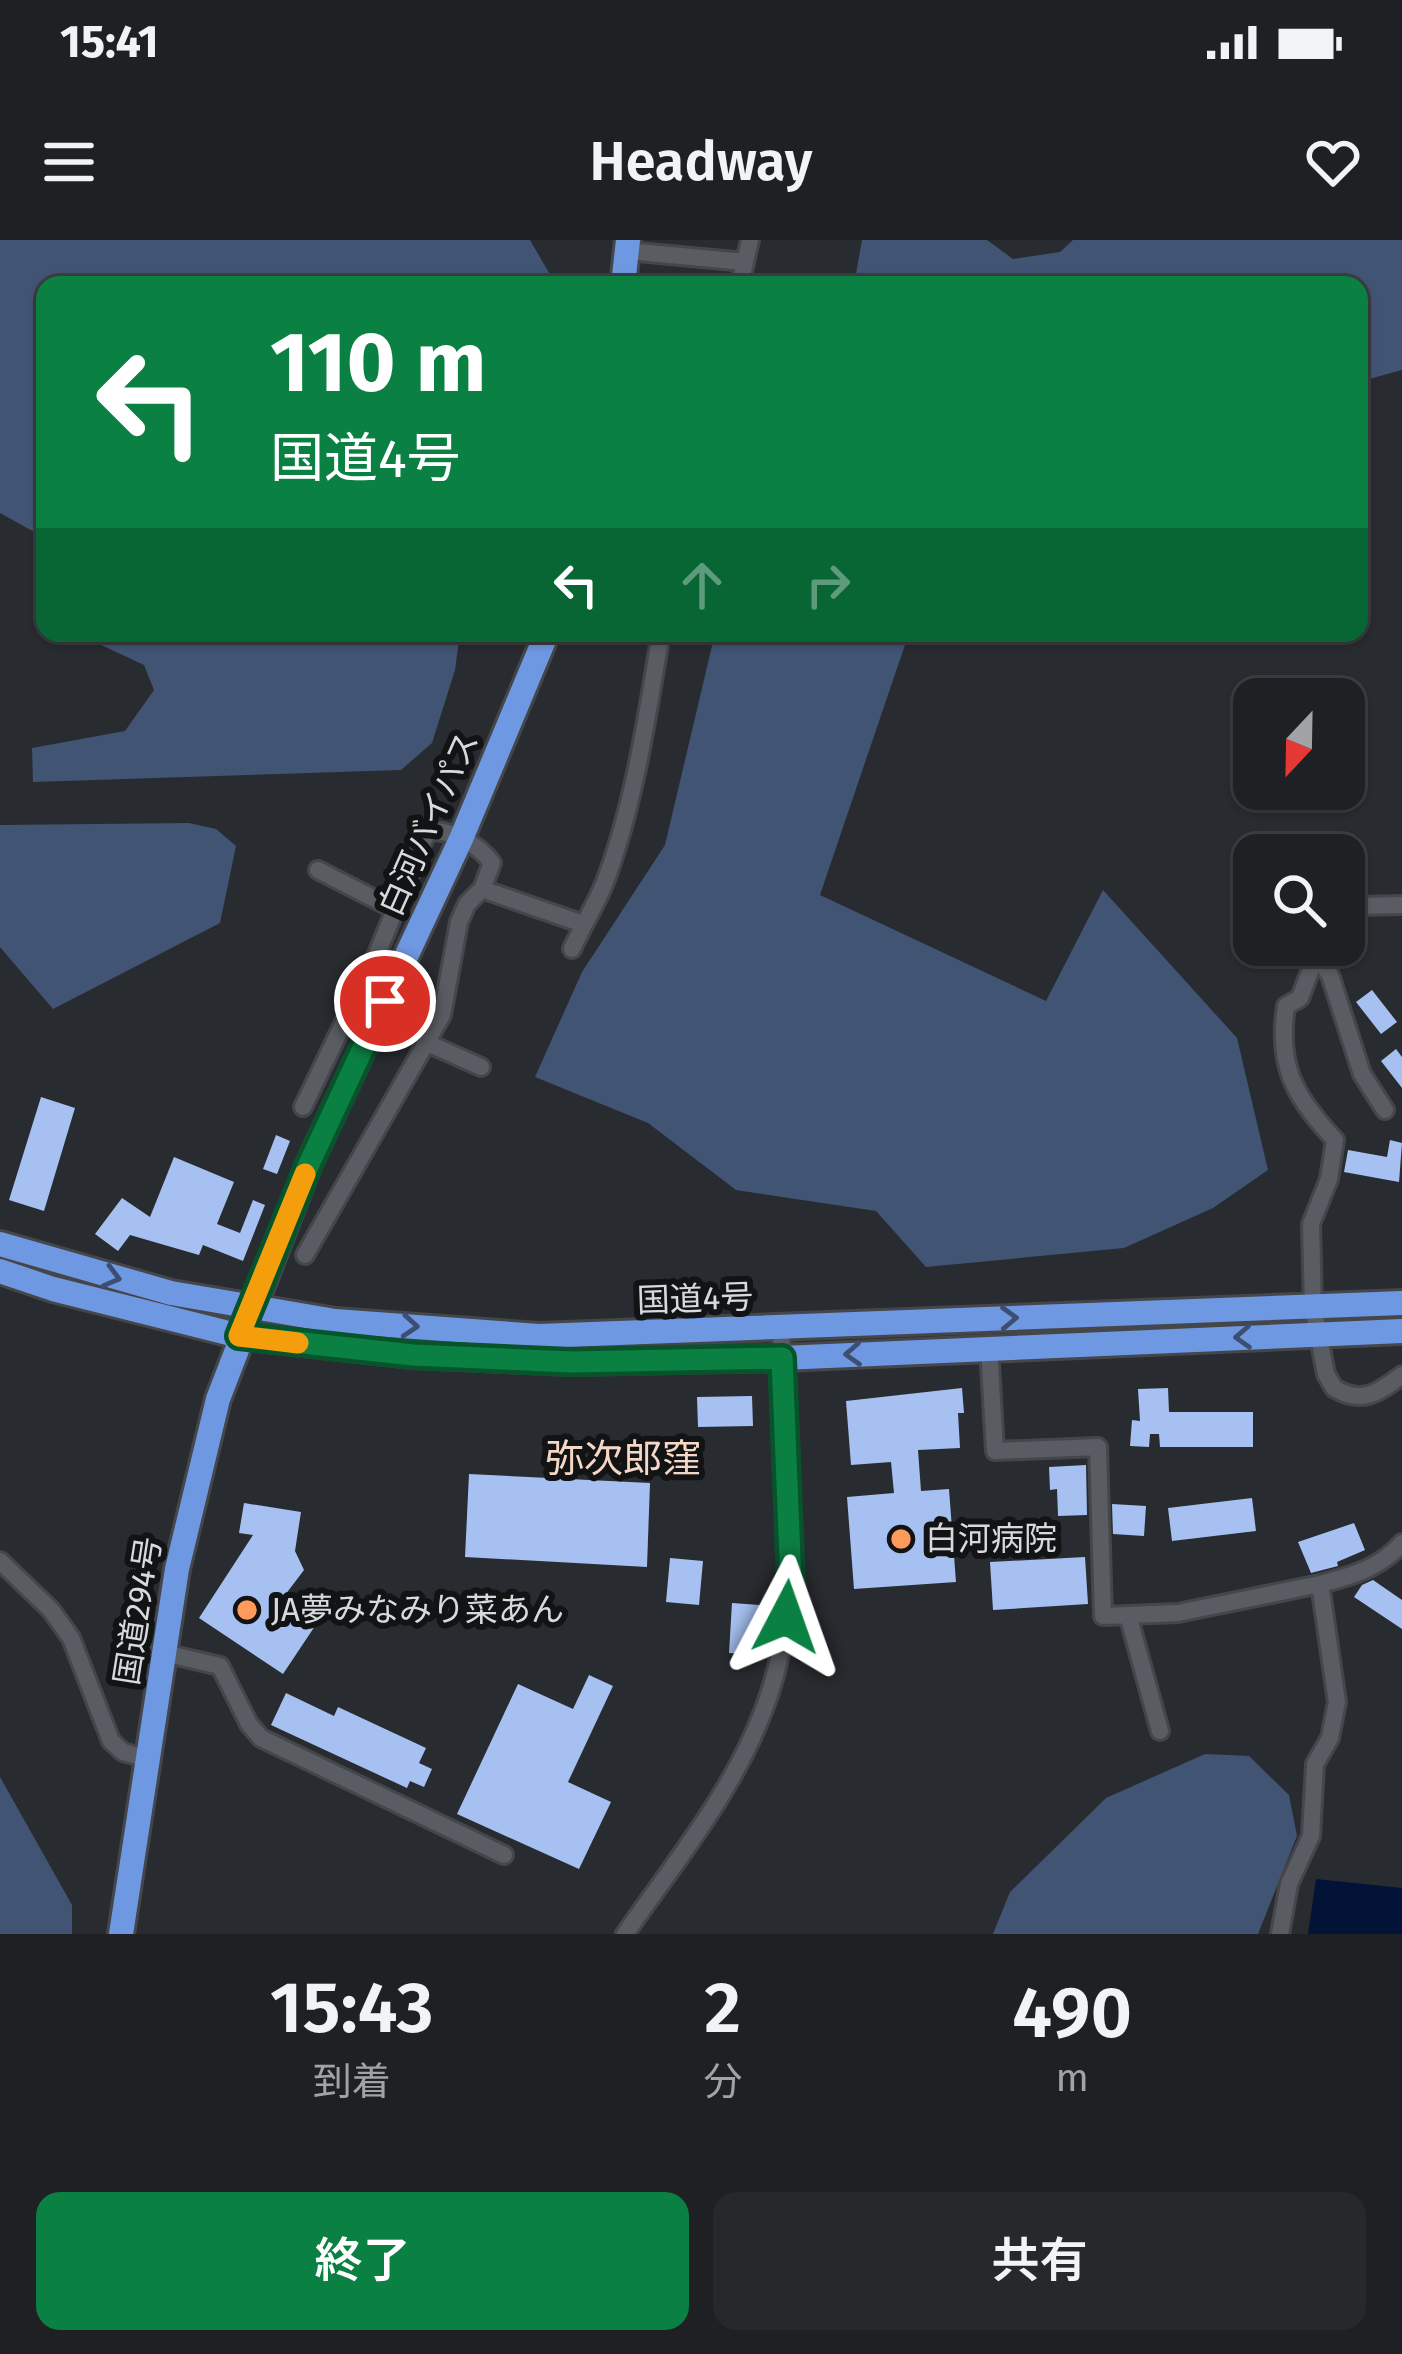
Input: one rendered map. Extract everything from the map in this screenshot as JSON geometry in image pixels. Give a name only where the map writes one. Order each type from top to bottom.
[{"type":"highway","points":[[624,276],[627,245]]},
{"type":"highway","name":"白河バイパス","points":[[252,1305],[309,1164],[460,838],[543,642]]},
{"type":"highway","name":"国道4号","points":[[0,1244],[171,1293],[335,1321],[539,1336],[1402,1304]]},
{"type":"highway","name":"国道4号","points":[[0,1271],[239,1336],[413,1355],[572,1362],[782,1358],[1402,1331]]},
{"type":"highway","name":"国道294号","points":[[121,1934],[188,1512],[218,1399],[252,1305]]},
{"type":"street","points":[[742,276],[750,240]]},
{"type":"street","points":[[627,245],[745,262]]},
{"type":"street","points":[[572,949],[603,887],[640,761],[660,642]]},
{"type":"street","points":[[303,1107],[429,831],[439,830],[481,848],[492,863],[482,889],[466,904],[459,922],[442,1016],[305,1255]]},
{"type":"street","points":[[318,870],[396,910]]},
{"type":"street","points":[[482,889],[583,924]]},
{"type":"street","points":[[1365,906],[1402,905]]},
{"type":"street","points":[[1312,966],[1300,998],[1286,1006],[1281,1039],[1299,1098],[1335,1140],[1329,1179],[1311,1225],[1312,1307],[1326,1374],[1334,1388],[1347,1396],[1375,1395],[1402,1375]]},
{"type":"street","points":[[1326,966],[1362,1074],[1385,1110]]},
{"type":"street","points":[[424,1042],[481,1067]]},
{"type":"street","points":[[626,1934],[718,1800],[748,1748],[772,1686],[791,1583],[781,1329]]},
{"type":"street","points":[[989,1348],[995,1451],[1098,1447],[1103,1616],[1178,1613],[1320,1584],[1356,1575],[1389,1557],[1402,1543]]},
{"type":"street","points":[[0,1562],[51,1610],[71,1637],[111,1741],[123,1752],[148,1759]]},
{"type":"street","points":[[1280,1934],[1289,1884],[1311,1836],[1315,1764],[1330,1738],[1336,1702],[1320,1584]]},
{"type":"street","points":[[1128,1615],[1160,1731]]},
{"type":"street","points":[[164,1653],[220,1666],[261,1738],[504,1855]]},
{"type":"shaded area","points":[[0,240],[530,240],[551,276],[36,276],[36,533],[0,513]]},
{"type":"shaded area","points":[[862,240],[987,240],[1013,259],[1060,252],[1073,240],[1402,240],[1402,370],[1368,380],[1368,276],[856,276]]},
{"type":"shaded area","points":[[459,642],[432,743],[401,770],[33,782],[32,748],[125,731],[154,690],[144,665],[97,643]]},
{"type":"shaded area","points":[[713,642],[906,642],[820,895],[1046,1001],[1103,890],[1237,1038],[1268,1170],[1213,1208],[1124,1248],[926,1267],[876,1211],[736,1190],[648,1123],[535,1077],[582,972],[665,845]]},
{"type":"shaded area","points":[[189,823],[216,829],[236,846],[220,923],[53,1009],[0,947],[0,825]]},
{"type":"shaded area","points":[[1205,1754],[1249,1756],[1289,1795],[1297,1836],[1258,1934],[993,1934],[1010,1892],[1106,1798]]},
{"type":"shaded area","points":[[0,1777],[72,1905],[72,1934],[0,1934]]},
{"type":"shaded area","points":[[1316,1879],[1402,1888],[1402,1934],[1308,1934]]},
{"type":"building","points":[[1372,990],[1397,1022],[1381,1034],[1356,1002]]},
{"type":"building","points":[[1396,1049],[1402,1057],[1402,1088],[1381,1061]]},
{"type":"building","points":[[41,1097],[75,1108],[44,1211],[9,1200]]},
{"type":"building","points":[[276,1135],[290,1141],[277,1174],[263,1169]]},
{"type":"building","points":[[1390,1140],[1402,1143],[1399,1182],[1344,1172],[1348,1150],[1387,1157]]},
{"type":"building","points":[[174,1157],[234,1182],[217,1224],[240,1233],[253,1200],[265,1205],[243,1261],[203,1245],[199,1255],[130,1235],[118,1251],[95,1234],[122,1198],[150,1217]]},
{"type":"building","points":[[962,1388],[960,1448],[918,1450],[921,1491],[949,1489],[956,1582],[854,1589],[847,1497],[894,1493],[891,1462],[851,1465],[846,1401]]},
{"type":"building","points":[[1168,1388],[1169,1412],[1253,1412],[1253,1447],[1160,1447],[1159,1434],[1150,1434],[1149,1447],[1130,1446],[1132,1420],[1140,1421],[1138,1389]]},
{"type":"building","points":[[752,1396],[753,1426],[698,1427],[697,1397]]},
{"type":"building","points":[[1086,1465],[1087,1515],[1058,1516],[1057,1489],[1050,1490],[1049,1467]]},
{"type":"building","points":[[469,1474],[650,1483],[647,1567],[465,1557]]},
{"type":"building","points":[[1252,1498],[1256,1531],[1172,1541],[1168,1508]]},
{"type":"building","name":"JA夢みなみり菜あん","points":[[244,1503],[301,1512],[295,1551],[304,1570],[279,1603],[315,1626],[283,1674],[199,1618],[253,1535],[239,1533]]},
{"type":"building","points":[[1112,1504],[1146,1506],[1144,1536],[1113,1534]]},
{"type":"building","points":[[1354,1523],[1365,1550],[1337,1562],[1338,1566],[1311,1573],[1298,1542]]},
{"type":"building","points":[[1085,1557],[1088,1604],[993,1610],[990,1562]]},
{"type":"building","points":[[670,1558],[703,1561],[699,1605],[666,1602]]},
{"type":"building","points":[[1373,1580],[1402,1600],[1402,1629],[1354,1597],[1362,1585]]},
{"type":"building","points":[[732,1603],[760,1605],[757,1655],[729,1653]]},
{"type":"building","points":[[589,1675],[613,1686],[568,1782],[611,1802],[579,1869],[457,1814],[518,1684],[573,1709]]},
{"type":"building","points":[[286,1693],[334,1716],[338,1707],[426,1748],[419,1763],[432,1769],[424,1787],[410,1781],[407,1788],[271,1725]]},
{"type":"slow traffic","points":[[298,1343],[239,1336],[305,1174]]},
{"type":"place","name":"白河病院","points":[[901,1539]]},
{"type":"place","name":"JA夢みなみり菜あん","points":[[247,1610]]},
{"type":"district","name":"弥次郎窪","points":[[623,1459]]},
{"type":"route","points":[[385,1001],[309,1164],[239,1336],[413,1355],[572,1362],[782,1358],[791,1583],[786,1617]]}]
